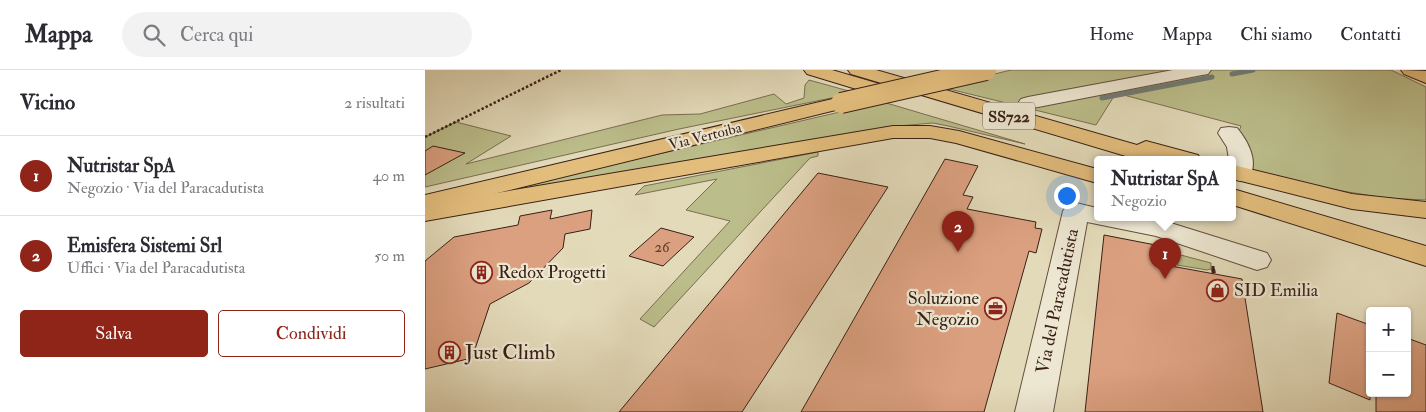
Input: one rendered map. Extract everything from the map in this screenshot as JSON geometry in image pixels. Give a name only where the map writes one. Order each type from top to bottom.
[{"type":"main road","name":"SS722","points":[[813,70],[1097,156]]},
{"type":"main road","name":"SS722","points":[[857,70],[1148,156]]},
{"type":"main road","name":"Via Vertoiba","points":[[425,203],[986,70]]},
{"type":"main road","points":[[1410,70],[1426,78]]},
{"type":"main road","name":"SS722","points":[[1036,124],[1112,138],[1176,156]]},
{"type":"main road","points":[[425,213],[893,132],[930,132],[959,137],[1094,175]]},
{"type":"main road","points":[[1236,181],[1357,203],[1426,210]]},
{"type":"main road","points":[[1236,182],[1426,237]]},
{"type":"main road","points":[[1236,182],[1426,256]]},
{"type":"main road","points":[[1236,215],[1426,269]]},
{"type":"street","points":[[1028,103],[1201,70]]},
{"type":"street","points":[[1229,133],[1238,143],[1241,156],[1236,174]]},
{"type":"street","name":"Via del Paracadutista","points":[[1034,412],[1076,211],[1094,215]]},
{"type":"street","points":[[1124,221],[1161,228],[1257,260]]},
{"type":"path","points":[[425,137],[561,70]]},
{"type":"green space","points":[[1011,70],[1391,70],[1426,87],[1426,200],[1384,198],[1319,187],[1236,167],[1236,156],[1230,156],[1241,126],[1116,93],[1096,125],[941,87]]},
{"type":"green space","points":[[809,80],[856,93],[679,129],[425,187],[425,137],[456,122],[511,136],[466,164],[662,115],[700,114],[774,94],[786,104],[804,98],[805,85]]},
{"type":"green space","points":[[883,102],[1025,144],[933,123],[898,126],[425,208]]},
{"type":"green space","points":[[818,152],[818,156],[810,158],[654,327],[640,319],[730,221],[686,210],[717,179],[635,195],[644,186]]},
{"type":"green space","points":[[1177,254],[1211,263],[1211,269],[1177,265]]},
{"type":"building","points":[[433,146],[465,153],[425,175],[425,151]]},
{"type":"building","points":[[945,159],[978,166],[963,195],[973,197],[967,209],[1036,222],[1035,228],[1042,229],[1036,253],[1029,251],[984,412],[801,412]]},
{"type":"building","points":[[818,173],[888,187],[742,412],[619,412]]},
{"type":"building","name":"Redox Progetti","points":[[552,210],[550,219],[592,210],[590,229],[565,234],[563,248],[529,283],[490,304],[472,358],[425,369],[425,261],[454,237],[518,225],[520,216]]},
{"type":"building","points":[[661,228],[694,237],[663,266],[629,256]]},
{"type":"building","points":[[1104,235],[1171,248],[1171,266],[1242,279],[1263,412],[1085,412]]},
{"type":"building","points":[[1337,313],[1366,324],[1366,397],[1370,397],[1370,400],[1329,383]]},
{"type":"building","points":[[1411,339],[1426,345],[1426,412],[1376,412],[1376,397],[1411,397]]},
{"type":"waterway","points":[[1232,74],[1253,70]]},
{"type":"waterway","points":[[1102,98],[1212,77]]},
{"type":"place","name":"Emisfera Sistemi Srl","points":[[958,252]]},
{"type":"place","name":"Redox Progetti","points":[[482,272]]},
{"type":"place","name":"Nutristar SpA","points":[[1165,279]]},
{"type":"place","name":"SID Emilia","points":[[1218,290]]},
{"type":"place","name":"Soluzione Negozio","points":[[995,308]]},
{"type":"place","name":"Just Climb","points":[[449,352]]}]
